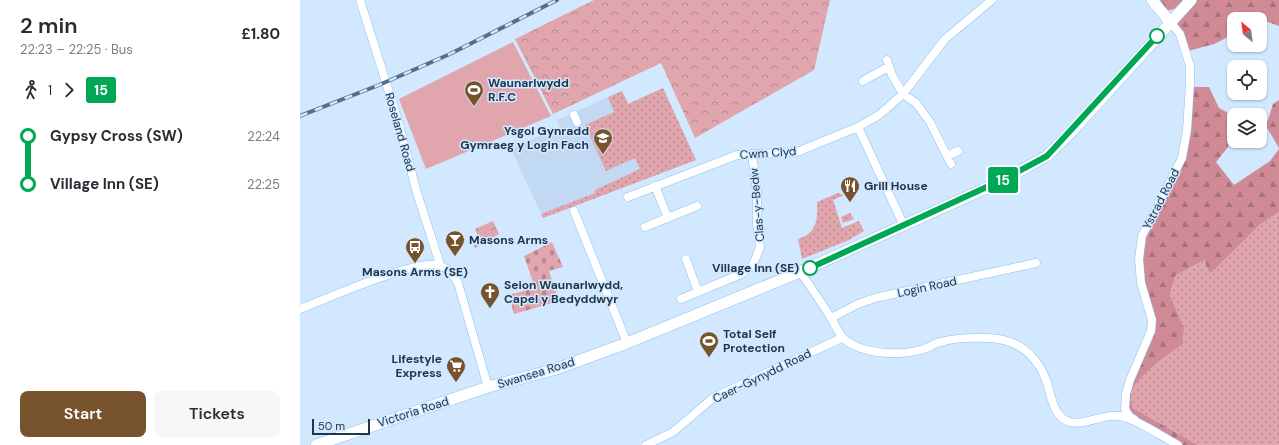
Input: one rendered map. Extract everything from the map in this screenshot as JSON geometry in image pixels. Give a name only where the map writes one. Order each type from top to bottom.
[{"type":"main road","name":"Ystrad Road","points":[[1152,0],[1170,22]]},
{"type":"main road","name":"Swansea Road","points":[[488,387],[556,369],[627,343],[800,272],[904,226],[1002,180],[1047,156],[1073,130],[1191,0]]},
{"type":"main road","name":"Victoria Road","points":[[316,445],[488,387]]},
{"type":"street","name":"Roseland Road","points":[[360,0],[397,117],[417,193],[439,261],[437,265]]},
{"type":"street","name":"Cwm Clyd","points":[[628,197],[736,154],[797,152],[858,127],[879,115],[903,94],[945,39],[992,0]]},
{"type":"street","name":"Ystrad Road","points":[[1125,409],[1126,394],[1130,380],[1151,330],[1152,320],[1141,283],[1139,259],[1142,236],[1182,158],[1187,130],[1190,66],[1180,34],[1170,22]]},
{"type":"street","points":[[863,81],[888,64],[903,94],[916,103],[930,122],[951,164]]},
{"type":"street","points":[[858,127],[904,226]]},
{"type":"street","points":[[947,156],[958,151]]},
{"type":"street","name":"Clas-y-Bedw","points":[[680,299],[741,274],[753,265],[760,247],[757,224],[757,192],[752,154]]},
{"type":"street","points":[[655,186],[668,218]]},
{"type":"street","points":[[645,227],[697,206]]},
{"type":"street","points":[[574,211],[574,221],[627,343]]},
{"type":"street","points":[[686,259],[698,292]]},
{"type":"street","name":"Login Road","points":[[831,318],[858,304],[875,298],[1026,261],[1036,263]]},
{"type":"street","points":[[300,309],[388,275],[422,266],[437,265]]},
{"type":"street","name":"Swansea Road","points":[[437,265],[450,270],[458,283],[488,387]]},
{"type":"street","points":[[800,272],[831,318],[842,338],[855,347],[878,353],[923,349],[940,342],[957,339],[975,338],[1008,341],[1024,348],[1033,357],[1046,379],[1051,398],[1059,414],[1065,420],[1073,423],[1118,416],[1138,423]]},
{"type":"street","name":"Caer-Gynydd Road","points":[[646,445],[673,432],[713,398],[842,338]]},
{"type":"street","points":[[1118,416],[1125,409],[1129,416],[1138,423],[1178,445]]},
{"type":"shaded area","name":"Ysgol Gynradd Gymraeg y Login Fach","points":[[663,88],[696,160],[543,218],[511,149],[560,127],[557,120],[622,91],[628,104]]},
{"type":"green space","points":[[594,0],[830,0],[814,70],[695,138],[661,63],[553,114],[515,39]]},
{"type":"green space","points":[[1155,0],[1183,0],[1174,9],[1166,11]]},
{"type":"green space","points":[[1197,0],[1279,0],[1279,26],[1267,22],[1267,12],[1227,12],[1227,38],[1214,44],[1188,51],[1175,24]]},
{"type":"green space","name":"Waunarlwydd R.F.C","points":[[513,42],[551,116],[426,169],[399,99]]},
{"type":"green space","points":[[1192,87],[1209,87],[1219,108],[1227,112],[1227,148],[1216,162],[1234,185],[1270,161],[1279,149],[1279,212],[1262,223],[1210,274],[1204,260],[1175,276],[1170,295],[1184,328],[1183,344],[1144,374],[1133,389],[1131,395],[1133,408],[1198,445],[1183,445],[1138,421],[1127,407],[1128,396],[1153,330],[1140,259],[1143,236],[1186,158]]},
{"type":"green space","points":[[663,88],[696,160],[543,218],[541,214],[595,193],[595,190],[640,169],[635,158],[606,171],[585,125],[614,112],[608,97],[622,91],[628,104]]},
{"type":"green space","points":[[1279,100],[1279,148],[1267,128],[1273,104]]},
{"type":"green space","points":[[838,193],[844,195],[833,200],[842,228],[859,221],[864,231],[849,240],[802,259],[798,239],[813,229],[817,214],[817,202]]},
{"type":"green space","points":[[1279,212],[1279,445],[1198,445],[1133,408],[1131,395],[1133,389],[1144,374],[1183,344],[1184,328],[1170,295],[1175,276],[1204,260],[1210,274],[1262,223]]},
{"type":"green space","points":[[850,213],[854,219],[843,223],[841,217]]},
{"type":"green space","points":[[493,221],[499,234],[475,248],[472,240],[478,237],[475,229]]},
{"type":"green space","points":[[552,242],[563,267],[549,271],[559,301],[514,314],[509,295],[535,288],[524,256]]},
{"type":"railway","points":[[300,116],[379,85],[450,54],[557,0]]},
{"type":"bus line","name":"15","points":[[810,268],[1002,180],[1031,166],[1047,156],[1073,130],[1157,36]]},
{"type":"place","name":"Waunarlwydd R.F.C","points":[[474,107]]},
{"type":"place","name":"Ysgol Gynradd Gymraeg y Login Fach","points":[[603,155]]},
{"type":"place","name":"Grill House","points":[[850,203]]},
{"type":"place","name":"Masons Arms","points":[[455,257]]},
{"type":"place","name":"Masons Arms (SE)","points":[[415,264]]},
{"type":"place","name":"Village Inn (SE)","points":[[810,268]]},
{"type":"place","name":"Seion Waunarlwydd, Capel y Bedyddwyr","points":[[490,309]]},
{"type":"place","name":"Total Self Protection","points":[[709,358]]},
{"type":"place","name":"Lifestyle Express","points":[[456,383]]}]
